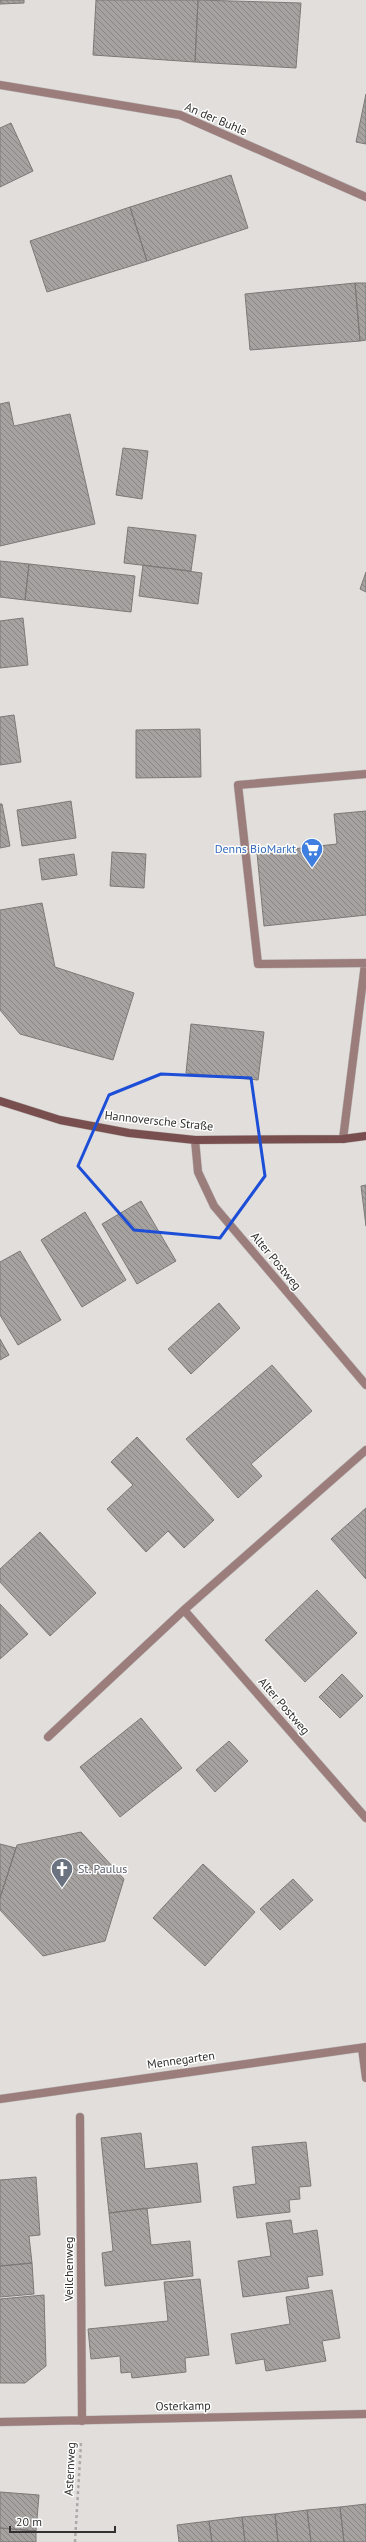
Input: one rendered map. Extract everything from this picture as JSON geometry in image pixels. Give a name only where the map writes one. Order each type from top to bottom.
[{"type":"main road","name":"Hannoversche Straße","points":[[0,1102],[60,1120],[129,1133],[195,1140],[343,1139],[366,1136]]},
{"type":"street","name":"An der Buhle","points":[[0,85],[180,115],[366,197]]},
{"type":"street","points":[[343,1139],[366,964],[258,964],[238,785],[366,774]]},
{"type":"street","name":"Alter Postweg","points":[[195,1140],[198,1172],[214,1206],[366,1385]]},
{"type":"street","points":[[48,1737],[184,1610],[366,1450]]},
{"type":"street","name":"Alter Postweg","points":[[184,1610],[366,1818]]},
{"type":"street","points":[[364,2048],[366,2078]]},
{"type":"street","name":"Mennegarten","points":[[0,2099],[364,2048]]},
{"type":"street","name":"Veilchenweg","points":[[80,2117],[82,2421]]},
{"type":"street","name":"Osterkamp","points":[[0,2422],[366,2414]]},
{"type":"path","name":"Asternweg","points":[[75,2542],[82,2421]]},
{"type":"highlighted area","points":[[161,1074],[251,1078],[265,1176],[220,1238],[134,1230],[78,1166],[109,1095]]},
{"type":"building","points":[[0,0],[24,0],[24,3],[0,4]]},
{"type":"building","points":[[96,0],[198,0],[195,62],[93,55]]},
{"type":"building","points":[[198,0],[301,3],[296,68],[195,62]]},
{"type":"building","points":[[366,94],[366,144],[356,142]]},
{"type":"building","points":[[11,123],[33,171],[0,187],[0,128]]},
{"type":"building","points":[[231,175],[248,228],[147,261],[130,207]]},
{"type":"building","points":[[130,207],[147,261],[47,292],[30,241]]},
{"type":"building","points":[[355,283],[366,283],[366,340],[360,341]]},
{"type":"building","points":[[355,283],[360,341],[250,350],[245,294]]},
{"type":"building","points":[[9,402],[14,426],[70,414],[95,524],[0,546],[0,404]]},
{"type":"building","points":[[123,448],[148,451],[142,499],[116,495]]},
{"type":"building","points":[[128,527],[196,535],[191,571],[124,563]]},
{"type":"building","points":[[0,561],[29,564],[25,600],[0,597]]},
{"type":"building","points":[[29,564],[135,576],[131,612],[25,600]]},
{"type":"building","points":[[143,565],[202,573],[198,604],[139,596]]},
{"type":"building","points":[[366,572],[366,592],[360,589]]},
{"type":"building","points":[[23,618],[28,665],[0,668],[0,621]]},
{"type":"building","points":[[14,715],[21,762],[0,765],[0,717]]},
{"type":"building","points":[[200,729],[201,777],[136,778],[136,730]]},
{"type":"building","points":[[71,801],[76,838],[22,846],[17,810]]},
{"type":"building","points":[[0,804],[2,804],[10,846],[0,848]]},
{"type":"building","name":"Denns BioMarkt","points":[[366,811],[366,915],[264,926],[257,853],[337,844],[334,814]]},
{"type":"building","points":[[112,852],[146,854],[144,888],[110,886]]},
{"type":"building","points":[[74,854],[77,875],[42,880],[39,859]]},
{"type":"building","points":[[42,903],[55,967],[134,993],[113,1060],[20,1034],[0,1010],[0,910]]},
{"type":"building","points":[[191,1024],[264,1032],[258,1080],[186,1073]]},
{"type":"building","points":[[366,1185],[366,1226],[361,1186]]},
{"type":"building","points":[[141,1201],[176,1261],[137,1284],[102,1224]]},
{"type":"building","points":[[85,1212],[126,1280],[82,1307],[41,1240]]},
{"type":"building","points":[[20,1251],[61,1320],[18,1345],[0,1315],[0,1262]]},
{"type":"building","points":[[219,1303],[240,1328],[191,1374],[168,1349]]},
{"type":"building","points":[[0,1339],[9,1355],[0,1360]]},
{"type":"building","points":[[272,1365],[312,1411],[251,1464],[262,1476],[238,1498],[186,1439]]},
{"type":"building","points":[[137,1437],[214,1520],[184,1548],[168,1531],[146,1552],[107,1509],[133,1485],[111,1462]]},
{"type":"building","points":[[366,1508],[366,1579],[331,1539]]},
{"type":"building","points":[[40,1532],[96,1593],[50,1636],[0,1582],[0,1569]]},
{"type":"building","points":[[317,1590],[357,1633],[305,1682],[265,1640]]},
{"type":"building","points":[[0,1604],[28,1634],[0,1659]]},
{"type":"building","points":[[342,1674],[363,1696],[340,1718],[319,1697]]},
{"type":"building","points":[[141,1718],[182,1768],[120,1817],[80,1767]]},
{"type":"building","points":[[229,1741],[248,1761],[215,1792],[196,1770]]},
{"type":"building","name":"St. Paulus","points":[[81,1832],[124,1879],[105,1941],[43,1956],[0,1910],[0,1898],[17,1845]]},
{"type":"building","points":[[0,1844],[16,1848],[0,1898]]},
{"type":"building","points":[[203,1864],[255,1912],[205,1966],[153,1918]]},
{"type":"building","points":[[293,1879],[313,1900],[280,1930],[260,1909]]},
{"type":"building","points":[[141,2133],[145,2169],[197,2163],[201,2202],[109,2213],[101,2138]]},
{"type":"building","points":[[306,2142],[311,2186],[299,2187],[300,2199],[289,2200],[290,2212],[237,2218],[233,2187],[256,2184],[252,2147]]},
{"type":"building","points":[[36,2177],[40,2235],[29,2236],[32,2263],[0,2266],[0,2180]]},
{"type":"building","points":[[147,2208],[151,2245],[190,2241],[193,2276],[105,2286],[102,2253],[113,2251],[109,2213]]},
{"type":"building","points":[[291,2220],[293,2234],[317,2230],[323,2275],[307,2277],[309,2288],[243,2297],[238,2261],[271,2256],[266,2223]]},
{"type":"building","points":[[32,2263],[34,2294],[0,2297],[0,2266]]},
{"type":"building","points":[[200,2279],[209,2355],[185,2358],[186,2372],[132,2378],[131,2372],[121,2373],[120,2356],[91,2359],[88,2329],[168,2321],[164,2282]]},
{"type":"building","points":[[332,2290],[340,2338],[322,2341],[326,2361],[266,2371],[264,2359],[236,2364],[231,2334],[290,2324],[286,2297]]},
{"type":"building","points":[[44,2295],[46,2366],[25,2383],[0,2383],[0,2299]]},
{"type":"building","points":[[0,2492],[39,2495],[36,2531],[0,2528]]},
{"type":"building","points":[[366,2504],[366,2542],[344,2542],[340,2507]]},
{"type":"building","points":[[340,2507],[344,2542],[311,2542],[307,2510]]},
{"type":"building","points":[[307,2510],[311,2542],[278,2542],[275,2514]]},
{"type":"building","points":[[275,2514],[278,2542],[245,2542],[242,2517]]},
{"type":"building","points":[[242,2517],[245,2542],[212,2542],[209,2521]]},
{"type":"building","points":[[209,2521],[212,2542],[179,2542],[177,2525]]},
{"type":"building","points":[[0,2528],[36,2531],[36,2542],[0,2542]]},
{"type":"place","name":"Denns BioMarkt","points":[[312,868]]},
{"type":"place","name":"St. Paulus","points":[[62,1888]]}]
